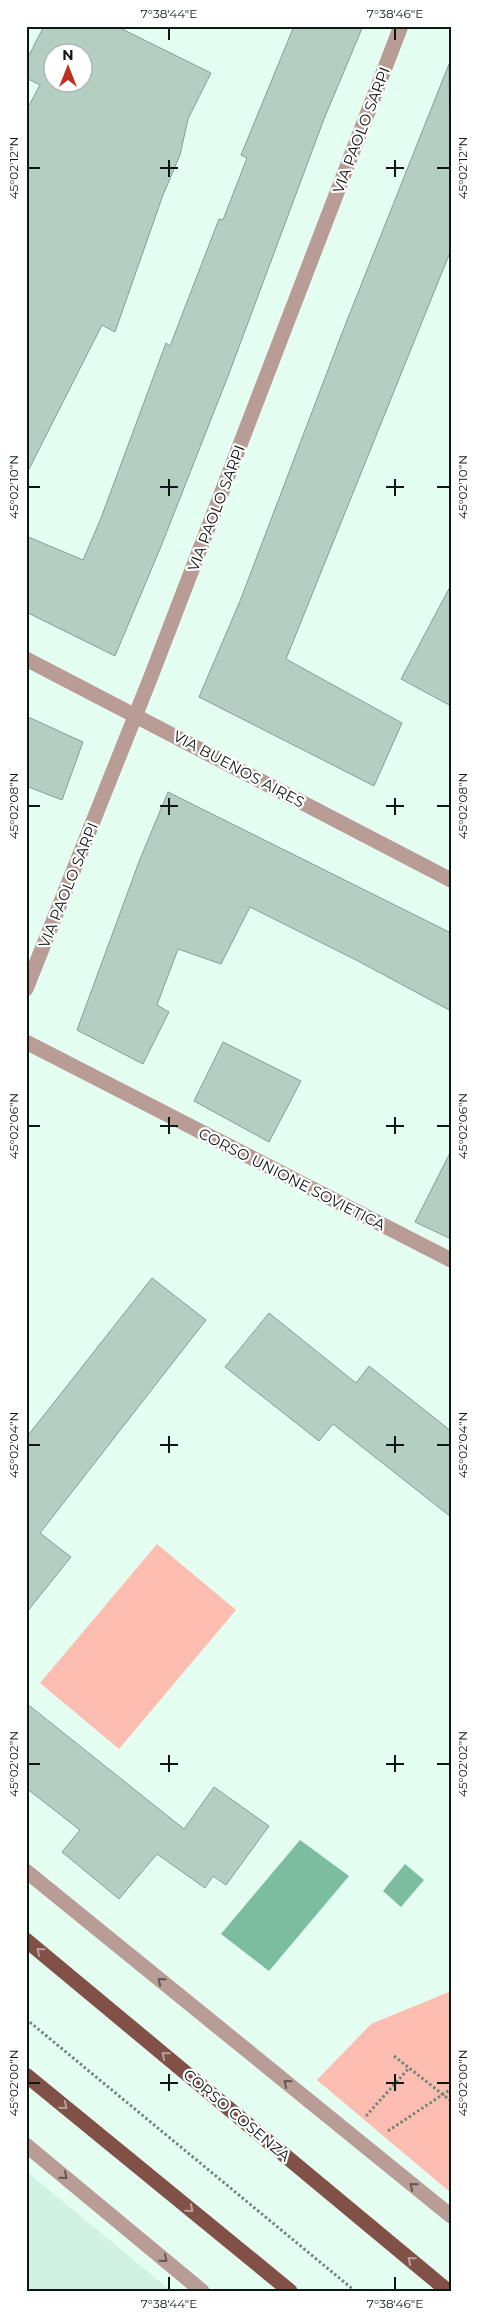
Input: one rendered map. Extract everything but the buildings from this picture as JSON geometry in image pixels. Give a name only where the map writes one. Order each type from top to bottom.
[{"type":"main road","name":"CORSO COSENZA","points":[[26,1940],[448,2291]]},
{"type":"main road","points":[[26,2075],[290,2291]]},
{"type":"street","name":"VIA PAOLO SARPI","points":[[26,989],[136,716],[402,26]]},
{"type":"street","name":"VIA BUENOS AIRES","points":[[26,659],[451,880]]},
{"type":"street","name":"CORSO UNIONE SOVIETICA","points":[[26,1042],[451,1260]]},
{"type":"street","points":[[26,1871],[451,2216]]},
{"type":"street","points":[[26,2145],[202,2291]]},
{"type":"path","points":[[26,2019],[355,2291]]},
{"type":"path","points":[[394,2056],[451,2101]]},
{"type":"path","points":[[350,2135],[409,2068]]},
{"type":"path","points":[[365,2147],[451,2089]]},
{"type":"shaded area","points":[[157,1544],[236,1610],[119,1749],[40,1683]]},
{"type":"shaded area","points":[[300,1840],[349,1876],[269,1971],[221,1934]]},
{"type":"shaded area","points":[[405,1864],[424,1880],[401,1907],[383,1891]]},
{"type":"shaded area","points":[[451,1991],[451,2193],[317,2080],[371,2024]]},
{"type":"shaded area","points":[[26,2171],[171,2291],[26,2291]]}]
